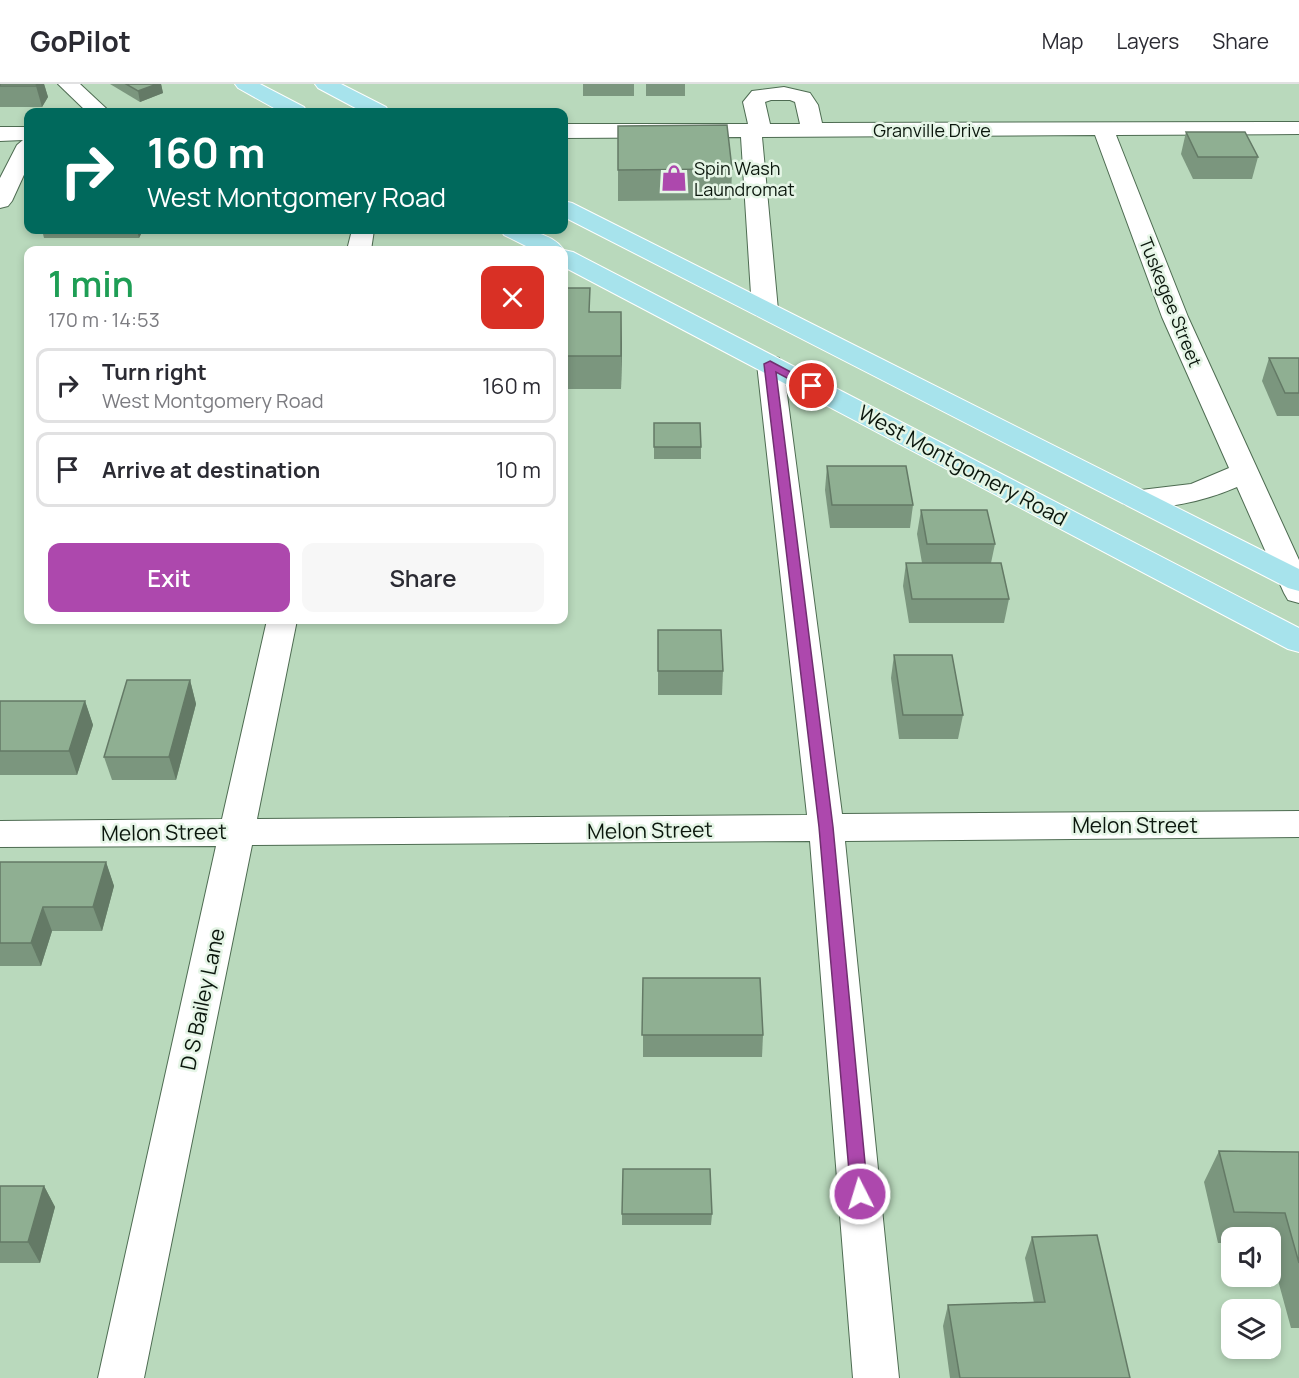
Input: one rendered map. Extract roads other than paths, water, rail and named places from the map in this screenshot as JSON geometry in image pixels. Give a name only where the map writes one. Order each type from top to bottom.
[{"type":"main road","points":[[245,84],[283,108]]},
{"type":"main road","points":[[325,84],[370,108]]},
{"type":"main road","points":[[568,210],[1134,498],[1297,584]]},
{"type":"main road","points":[[520,234],[544,246]]},
{"type":"main road","name":"West Montgomery Road","points":[[568,259],[1299,640]]},
{"type":"main road","points":[[770,364],[822,339]]},
{"type":"street","points":[[68,84],[95,108]]},
{"type":"street","points":[[765,310],[754,102],[759,95],[790,93],[800,96],[806,102],[812,131]]},
{"type":"street","name":"Granville Drive","points":[[568,131],[1299,128]]},
{"type":"street","name":"Tuskegee Street","points":[[1103,129],[1174,317],[1297,584]]},
{"type":"street","points":[[0,134],[24,134]]},
{"type":"street","points":[[0,201],[24,153]]},
{"type":"street","points":[[770,364],[826,827],[876,1378]]},
{"type":"street","points":[[1134,498],[1171,497],[1216,487],[1244,472]]},
{"type":"street","name":"D S Bailey Lane","points":[[121,1378],[281,624]]},
{"type":"street","name":"Melon Street","points":[[0,834],[1299,824]]},
{"type":"place","name":"Spin Wash Laundromat","points":[[674,178]]}]
